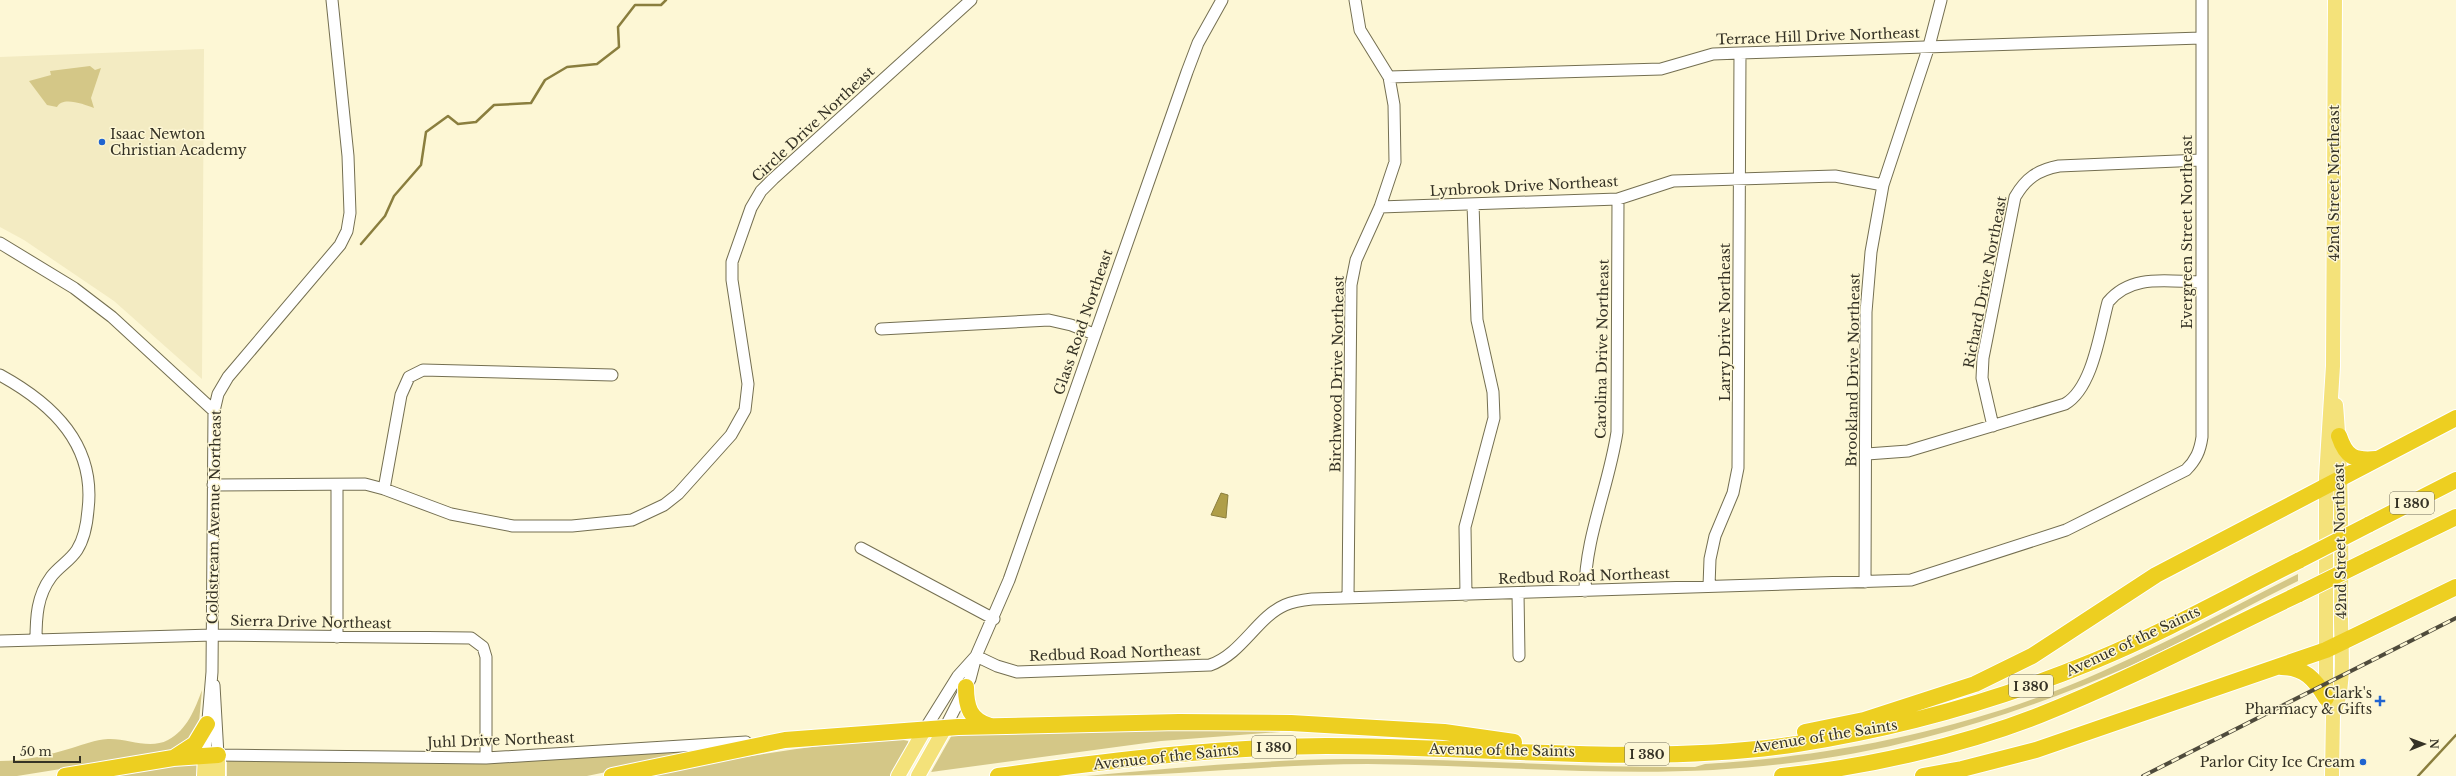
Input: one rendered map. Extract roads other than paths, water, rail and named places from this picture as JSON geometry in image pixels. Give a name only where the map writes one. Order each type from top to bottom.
[{"type":"highway","points":[[1742,750],[1791,734],[1864,720],[1924,702],[1975,684],[2032,656],[2156,575],[2456,418]]},
{"type":"highway","points":[[2338,436],[2343,448],[2350,455],[2360,461],[2377,458]]},
{"type":"highway","name":"Avenue of the Saints","points":[[998,776],[1158,755],[1272,747],[1328,746],[1637,754],[1742,750],[1794,744],[1882,728],[1975,704],[2036,684],[2098,660],[2300,560],[2456,480]]},
{"type":"highway","name":"Avenue of the Saints","points":[[1782,776],[1838,768],[1924,751],[2039,715],[2107,687],[2456,516]]},
{"type":"highway","points":[[2423,533],[2456,520]]},
{"type":"highway","points":[[1923,776],[1962,769],[2036,750],[2334,647],[2456,587]]},
{"type":"highway","points":[[2275,667],[2290,667],[2303,671],[2315,680],[2326,698]]},
{"type":"highway","points":[[966,687],[967,706],[972,715],[983,724],[994,727]]},
{"type":"highway","points":[[612,776],[785,740],[925,729],[941,734],[994,727],[1178,722],[1291,723],[1444,732],[1508,741],[1552,752]]},
{"type":"highway","points":[[173,758],[195,744],[207,724]]},
{"type":"highway","points":[[65,776],[173,758],[212,755]]},
{"type":"main road","name":"42nd Street Northeast","points":[[2333,714],[2326,698],[2334,647],[2341,478],[2333,366],[2335,0]]},
{"type":"main road","name":"42nd Street Northeast","points":[[2332,776],[2333,714],[2340,698],[2334,647],[2326,486],[2327,435],[2333,366]]},
{"type":"main road","points":[[898,776],[925,729]]},
{"type":"main road","points":[[918,776],[941,734]]},
{"type":"main road","name":"Coldstream Avenue Northeast","points":[[204,776],[212,755]]},
{"type":"main road","name":"Coldstream Avenue Northeast","points":[[212,755],[218,776]]},
{"type":"street","name":"Coldstream Avenue Northeast","points":[[212,755],[207,724],[212,672],[213,635],[214,411],[218,394],[228,377],[340,245],[347,232],[350,213],[348,147],[332,0]]},
{"type":"street","name":"Circle Drive Northeast","points":[[214,485],[365,484],[384,489],[451,514],[513,526],[537,527],[632,520],[651,514],[678,494],[731,435],[739,423],[748,398],[748,384],[732,280],[732,262],[751,208],[761,191],[971,0]]},
{"type":"street","name":"Glass Road Northeast","points":[[976,656],[994,619],[1187,72],[1198,43],[1222,0]]},
{"type":"street","name":"Birchwood Drive Northeast","points":[[1348,598],[1351,285],[1356,260],[1380,207],[1395,162],[1394,105],[1389,77],[1360,30],[1355,0]]},
{"type":"street","name":"Brookland Drive Northeast","points":[[1865,582],[1868,285],[1871,252],[1883,185],[1929,46],[1941,0]]},
{"type":"street","name":"Evergreen Street Northeast","points":[[2194,462],[2200,450],[2202,437],[2202,0]]},
{"type":"street","name":"Terrace Hill Drive Northeast","points":[[1389,77],[1661,69],[1713,54],[2201,38]]},
{"type":"street","name":"Larry Drive Northeast","points":[[1709,586],[1710,559],[1715,536],[1733,493],[1738,468],[1741,178],[1740,53]]},
{"type":"street","name":"Richard Drive Northeast","points":[[1993,426],[1982,378],[1983,358],[2015,197],[2022,185],[2032,175],[2043,169],[2059,166],[2201,160]]},
{"type":"street","name":"Lynbrook Drive Northeast","points":[[1380,207],[1618,199],[1673,181],[1741,178],[1835,176],[1883,185]]},
{"type":"street","name":"Carolina Drive Northeast","points":[[1584,591],[1585,567],[1612,465],[1617,432],[1618,199]]},
{"type":"street","points":[[1466,595],[1465,527],[1494,418],[1493,392],[1477,320],[1473,204]]},
{"type":"street","points":[[0,243],[74,288],[112,317],[214,411]]},
{"type":"street","points":[[1867,454],[1908,451],[2066,404],[2074,399],[2084,385],[2108,302],[2116,292],[2128,285],[2140,282],[2202,282]]},
{"type":"street","points":[[881,329],[1049,320],[1071,325],[1094,334]]},
{"type":"street","points":[[384,489],[401,395],[409,377],[423,370],[612,375]]},
{"type":"street","points":[[0,375],[38,399],[59,420],[77,440],[88,470],[90,497],[87,524],[77,550],[52,576],[43,592],[37,610],[36,640]]},
{"type":"street","name":"Redbud Road Northeast","points":[[976,656],[1002,668],[1016,672],[1210,665],[1220,662],[1232,653],[1283,606],[1312,599],[1911,580],[2066,530],[2186,470],[2194,462]]},
{"type":"street","points":[[337,485],[337,637]]},
{"type":"street","points":[[861,548],[994,619]]},
{"type":"street","points":[[1518,593],[1519,656]]},
{"type":"street","name":"Sierra Drive Northeast","points":[[0,641],[213,635],[471,638],[483,647],[486,657],[486,758]]},
{"type":"street","points":[[941,734],[966,687],[976,656]]},
{"type":"street","points":[[925,729],[958,676],[976,656]]},
{"type":"street","name":"Coldstream Avenue Northeast","points":[[212,672],[216,702],[212,755]]},
{"type":"street","name":"Juhl Drive Northeast","points":[[212,755],[486,758],[785,740]]},
{"type":"waterway","points":[[361,244],[385,216],[394,196],[421,165],[426,132],[448,116],[458,124],[476,122],[494,105],[531,103],[545,80],[567,67],[597,64],[619,47],[618,27],[635,5],[661,5],[666,0]]},
{"type":"waterway","points":[[2418,776],[2456,735]]},
{"type":"railway","points":[[2143,776],[2456,618]]},
{"type":"place","name":"Isaac Newton Christian Academy","points":[[102,142]]},
{"type":"place","name":"Clark's Pharmacy & Gifts","points":[[2380,701]]},
{"type":"place","name":"Parlor City Ice Cream","points":[[2363,762]]}]
